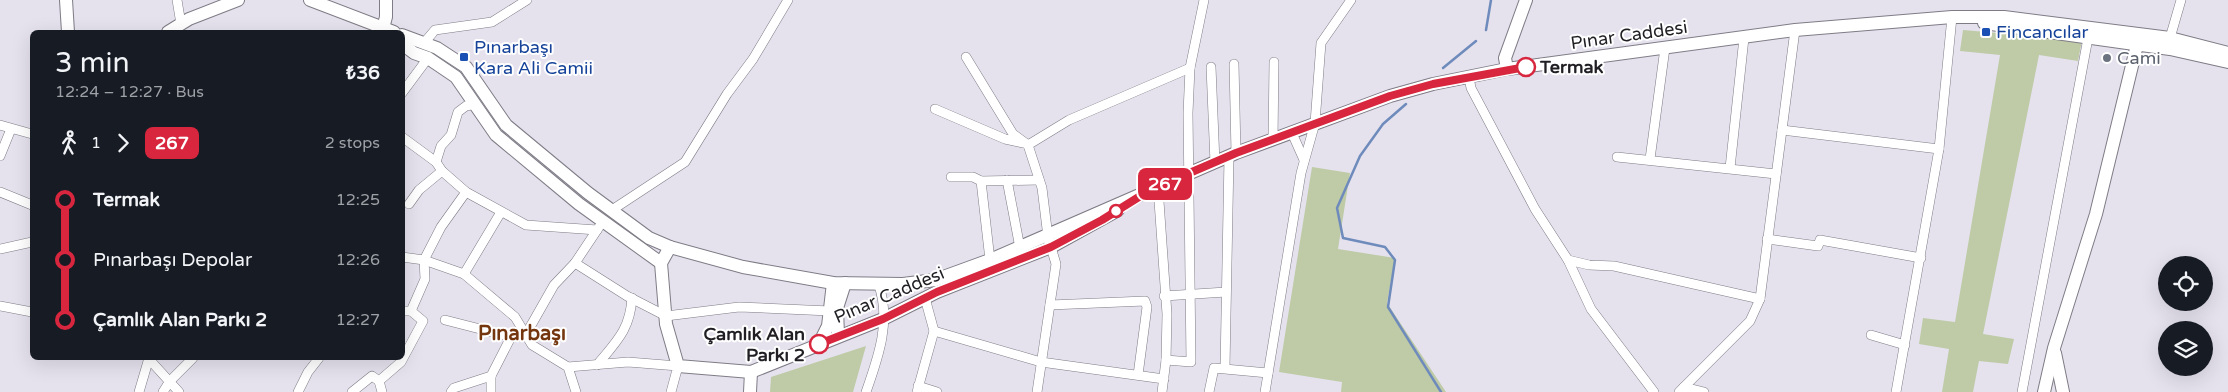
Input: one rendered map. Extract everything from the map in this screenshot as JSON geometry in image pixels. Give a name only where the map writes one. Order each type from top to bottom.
[{"type":"main road","points":[[66,0],[68,30]]},
{"type":"main road","points":[[171,30],[238,0]]},
{"type":"main road","points":[[310,0],[333,7],[384,30]]},
{"type":"main road","points":[[386,0],[386,30]]},
{"type":"main road","points":[[1507,69],[1506,58],[1526,0]]},
{"type":"main road","name":"Pınar Caddesi","points":[[1952,17],[2137,45],[2228,62]]},
{"type":"main road","name":"Pınar Caddesi","points":[[932,290],[1049,242],[1095,212],[1315,123],[1390,96],[1507,69],[1795,30],[1952,17],[2004,17],[2170,38],[2228,53]]},
{"type":"main road","points":[[405,36],[437,48],[466,66],[506,125],[649,238],[670,247],[743,267],[839,282],[903,284],[932,290]]},
{"type":"main road","points":[[2044,392],[2054,348],[2096,214],[2137,45]]},
{"type":"main road","points":[[405,46],[414,54],[428,58],[456,77],[496,135],[600,225],[661,263]]},
{"type":"main road","name":"Pınar Caddesi","points":[[678,366],[751,372],[883,319],[932,290],[990,260],[1020,248],[1049,242]]},
{"type":"main road","points":[[670,247],[661,263],[666,324],[678,366]]},
{"type":"main road","points":[[819,344],[828,326],[830,311],[839,282]]},
{"type":"main road","points":[[838,336],[836,308],[839,282]]},
{"type":"main road","points":[[2054,348],[2063,392]]},
{"type":"main road","points":[[750,392],[751,372]]},
{"type":"street","points":[[178,0],[181,24]]},
{"type":"street","points":[[424,43],[435,30],[492,22],[528,0]]},
{"type":"street","points":[[612,210],[685,162],[727,94],[753,59],[788,0]]},
{"type":"street","points":[[1166,360],[1191,362],[1190,68],[1204,0]]},
{"type":"street","points":[[1265,392],[1304,160],[1315,123],[1321,44],[1351,0]]},
{"type":"street","points":[[2170,38],[2181,0]]},
{"type":"street","points":[[1896,392],[1939,149],[1952,17]]},
{"type":"street","points":[[1682,389],[1750,321],[1760,299],[1795,30]]},
{"type":"street","points":[[1730,168],[1744,38]]},
{"type":"street","points":[[2022,392],[2088,38]]},
{"type":"street","points":[[1650,159],[1665,48]]},
{"type":"street","points":[[966,57],[1013,134],[1028,145],[1039,180],[1049,242],[1056,266],[1037,392]]},
{"type":"street","points":[[405,89],[428,58]]},
{"type":"street","points":[[1273,140],[1274,62]]},
{"type":"street","points":[[1225,368],[1234,64]]},
{"type":"street","points":[[1211,67],[1215,163]]},
{"type":"street","points":[[935,109],[1005,139],[1028,145],[1069,120],[1190,68]]},
{"type":"street","points":[[1469,77],[1471,88],[1535,209],[1568,260],[1590,309],[1654,392]]},
{"type":"street","points":[[436,162],[441,146],[450,134],[458,112],[466,106],[475,104]]},
{"type":"street","points":[[0,125],[30,134]]},
{"type":"street","points":[[0,156],[11,129]]},
{"type":"street","points":[[1782,130],[1939,149]]},
{"type":"street","points":[[1292,133],[1304,160]]},
{"type":"street","points":[[405,136],[436,162],[442,171],[466,192],[526,225],[600,225]]},
{"type":"street","points":[[1617,157],[1650,159],[1776,174]]},
{"type":"street","points":[[409,204],[419,190],[442,171]]},
{"type":"street","points":[[951,177],[973,177],[981,181],[1039,180]]},
{"type":"street","points":[[1008,180],[1020,248]]},
{"type":"street","points":[[981,181],[990,260]]},
{"type":"street","points":[[1154,188],[1164,296],[1166,360],[1162,392]]},
{"type":"street","points":[[0,192],[30,204]]},
{"type":"street","points":[[405,355],[423,321],[406,311],[425,279],[424,260],[441,227],[466,192]]},
{"type":"street","points":[[464,274],[500,212]]},
{"type":"street","points":[[525,336],[554,285],[575,263],[600,225]]},
{"type":"street","points":[[1767,240],[1818,246],[1820,240],[1921,258]]},
{"type":"street","points":[[0,243],[0,249],[30,242]]},
{"type":"street","points":[[405,257],[424,260],[464,274],[515,317],[532,345],[568,366],[576,392]]},
{"type":"street","points":[[1568,260],[1589,265],[1614,266],[1760,299]]},
{"type":"street","points":[[575,263],[632,298],[666,316],[739,307],[830,311]]},
{"type":"street","points":[[866,392],[880,352],[883,319],[882,293],[878,284]]},
{"type":"street","points":[[932,290],[934,331],[917,389],[937,392]]},
{"type":"street","points":[[1164,296],[1226,292]]},
{"type":"street","points":[[597,365],[623,333],[631,314],[632,298]]},
{"type":"street","points":[[1050,305],[1145,301],[1147,307],[1138,375]]},
{"type":"street","points":[[0,306],[30,312]]},
{"type":"street","points":[[445,320],[511,337],[525,336]]},
{"type":"street","points":[[934,331],[1042,362],[1164,380]]},
{"type":"street","points":[[1871,335],[1905,344]]},
{"type":"street","points":[[491,392],[491,376],[511,337]]},
{"type":"street","points":[[139,392],[148,360]]},
{"type":"street","points":[[151,360],[179,392]]},
{"type":"street","points":[[164,392],[170,381],[191,360]]},
{"type":"street","points":[[298,392],[308,372],[317,360]]},
{"type":"street","points":[[379,381],[402,360]]},
{"type":"street","name":"Pınar Caddesi","points":[[568,366],[628,362],[678,366]]},
{"type":"street","points":[[671,392],[678,366]]},
{"type":"street","points":[[1209,392],[1214,368],[1268,373]]},
{"type":"street","points":[[352,392],[372,376],[379,381],[382,392]]},
{"type":"street","points":[[450,392],[454,388],[491,376]]},
{"type":"street","points":[[1682,389],[1704,392]]},
{"type":"green space","points":[[1963,30],[2082,40],[2078,61],[2039,55],[1983,334],[2014,339],[2008,364],[1979,361],[1973,392],[1942,392],[1949,349],[1919,344],[1923,318],[1955,322],[2000,55],[1960,51]]},
{"type":"green space","points":[[1312,167],[1350,173],[1338,249],[1395,258],[1387,303],[1446,392],[1341,392],[1342,382],[1279,372]]},
{"type":"green space","points":[[866,346],[853,392],[770,392],[771,377]]},
{"type":"waterway","points":[[1486,30],[1491,0]]},
{"type":"waterway","points":[[1443,68],[1476,41]]},
{"type":"waterway","points":[[1406,104],[1383,124],[1360,156],[1337,208],[1343,238],[1385,247],[1395,260],[1388,307],[1441,392]]},
{"type":"bus line","name":"267","points":[[819,344],[883,319],[937,292],[1051,247],[1102,220],[1150,190],[1236,153],[1390,96],[1433,84],[1526,67]]},
{"type":"place","name":"Fincancılar","points":[[1986,32]]},
{"type":"place","name":"Pınarbaşı Kara Ali Camii","points":[[464,57]]},
{"type":"place","name":"Cami","points":[[2107,58]]},
{"type":"place","name":"Termak","points":[[1526,67]]},
{"type":"place","name":"Çamlık Alan Parkı 2","points":[[819,344]]},
{"type":"district","name":"Pınarbaşı","points":[[522,334]]}]
